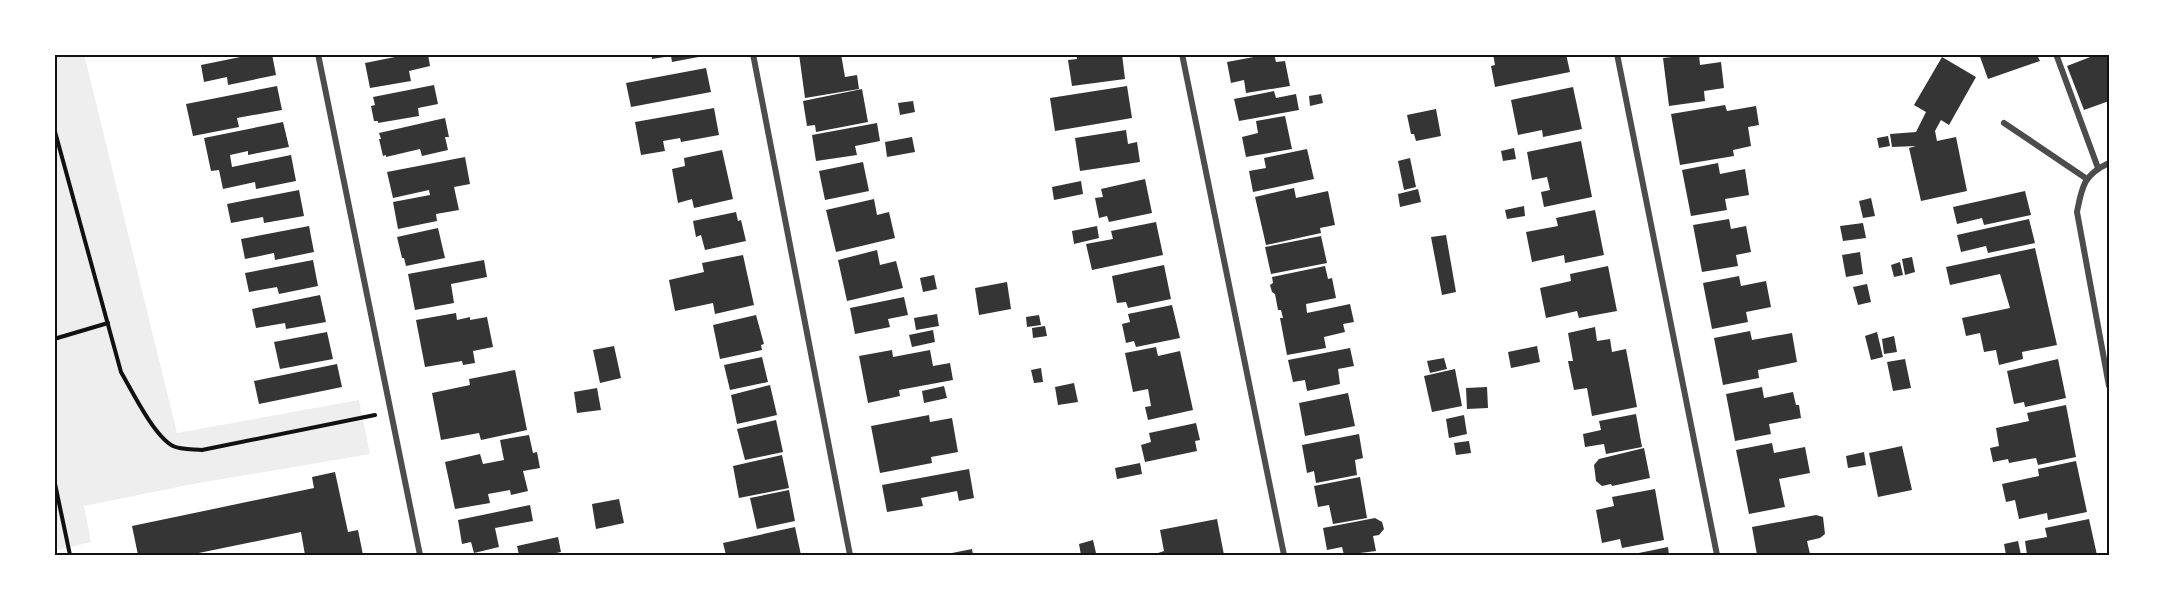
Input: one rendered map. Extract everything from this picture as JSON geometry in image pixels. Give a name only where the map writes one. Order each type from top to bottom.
[{"type":"street","points":[[318,54],[420,555]]},
{"type":"street","points":[[753,54],[850,555]]},
{"type":"street","points":[[1182,54],[1284,555]]},
{"type":"street","points":[[1617,54],[1718,555]]},
{"type":"street","points":[[2056,54],[2098,168]]},
{"type":"street","points":[[2004,123],[2087,179]]},
{"type":"street","points":[[2109,163],[2098,168],[2082,184],[2077,212],[2109,386]]},
{"type":"path","points":[[54,128],[122,372],[138,402],[158,431],[174,446],[202,450],[390,411]]},
{"type":"path","points":[[54,339],[108,323]]},
{"type":"path","points":[[54,479],[70,555]]},
{"type":"shaded area","points":[[54,54],[84,54],[177,433],[359,400],[370,454],[193,484],[84,506],[91,542],[54,551]]},
{"type":"building","points":[[255,54],[272,54],[276,75],[228,85],[227,77],[204,82],[201,65]]},
{"type":"building","points":[[410,54],[428,54],[430,66],[409,71],[411,81],[370,88],[365,63]]},
{"type":"building","points":[[651,54],[709,55],[672,62],[671,56],[652,59]]},
{"type":"building","points":[[799,54],[841,54],[845,77],[857,75],[859,89],[805,98]]},
{"type":"building","points":[[1076,54],[1122,54],[1125,79],[1072,86],[1068,60],[1077,59]]},
{"type":"building","points":[[1274,54],[1276,62],[1285,61],[1290,86],[1246,93],[1244,80],[1231,83],[1227,62]]},
{"type":"building","points":[[1493,54],[1566,54],[1570,72],[1495,87],[1491,66],[1495,65]]},
{"type":"building","points":[[1699,54],[1700,65],[1721,62],[1724,88],[1704,91],[1705,101],[1669,106],[1663,58]]},
{"type":"building","points":[[1979,54],[2045,54],[2038,57],[2040,61],[1988,79]]},
{"type":"building","points":[[2098,54],[2109,54],[2109,101],[2084,110],[2067,66]]},
{"type":"building","points":[[1942,57],[1976,77],[1949,125],[1941,120],[1935,131],[1937,141],[1956,137],[1967,191],[1921,201],[1909,148],[1916,146],[1892,147],[1890,134],[1916,132],[1926,112],[1914,105]]},
{"type":"building","points":[[706,68],[711,92],[631,107],[626,83]]},
{"type":"building","points":[[434,85],[438,104],[418,108],[419,116],[378,123],[374,121],[371,106],[375,105],[373,97]]},
{"type":"building","points":[[277,86],[282,110],[237,118],[239,127],[193,136],[186,104]]},
{"type":"building","points":[[1127,86],[1132,118],[1055,131],[1050,98]]},
{"type":"building","points":[[1573,87],[1582,129],[1543,137],[1542,130],[1518,135],[1511,100]]},
{"type":"building","points":[[862,89],[868,122],[816,132],[815,125],[807,126],[803,101]]},
{"type":"building","points":[[1274,91],[1276,98],[1296,94],[1299,110],[1239,121],[1234,99]]},
{"type":"building","points":[[1321,94],[1323,103],[1310,106],[1309,96]]},
{"type":"building","points":[[913,101],[915,112],[900,115],[898,103]]},
{"type":"building","points":[[1725,105],[1727,111],[1756,106],[1759,125],[1748,127],[1751,146],[1733,150],[1734,156],[1680,165],[1671,114]]},
{"type":"building","points":[[714,108],[719,135],[681,142],[680,138],[663,141],[665,151],[641,155],[635,122]]},
{"type":"building","points":[[1436,109],[1441,136],[1416,141],[1414,134],[1411,134],[1407,115]]},
{"type":"building","points":[[1285,116],[1292,149],[1246,157],[1242,137],[1258,133],[1256,121]]},
{"type":"building","points":[[445,118],[449,137],[445,137],[448,150],[422,156],[420,149],[383,156],[379,133]]},
{"type":"building","points":[[283,122],[289,147],[248,155],[248,151],[230,155],[232,167],[291,155],[296,181],[256,189],[255,182],[223,189],[219,170],[211,171],[204,138]]},
{"type":"building","points":[[877,123],[880,141],[855,146],[857,155],[816,161],[812,135]]},
{"type":"building","points":[[1126,130],[1128,144],[1137,142],[1140,162],[1080,171],[1075,138]]},
{"type":"building","points":[[1888,136],[1890,146],[1879,148],[1877,138]]},
{"type":"building","points":[[912,137],[915,152],[887,157],[885,142]]},
{"type":"building","points":[[1581,141],[1592,197],[1544,207],[1541,192],[1550,190],[1547,177],[1532,180],[1527,152]]},
{"type":"building","points":[[1514,148],[1516,159],[1503,161],[1501,151]]},
{"type":"building","points":[[1307,149],[1314,179],[1253,192],[1249,171],[1266,168],[1264,158]]},
{"type":"building","points":[[722,150],[733,199],[694,208],[692,199],[678,203],[672,169],[685,166],[684,158]]},
{"type":"building","points":[[465,157],[470,184],[454,187],[459,210],[436,214],[437,221],[398,229],[393,202],[430,195],[429,190],[393,198],[387,172]]},
{"type":"building","points":[[1410,158],[1416,187],[1404,190],[1398,161]]},
{"type":"building","points":[[863,162],[869,191],[825,200],[819,171]]},
{"type":"building","points":[[1718,163],[1720,174],[1745,169],[1749,195],[1725,199],[1727,210],[1691,216],[1682,170]]},
{"type":"building","points":[[1145,179],[1152,213],[1109,222],[1107,216],[1099,218],[1095,198],[1103,197],[1101,189]]},
{"type":"building","points":[[1081,181],[1083,194],[1054,200],[1052,187]]},
{"type":"building","points":[[1294,188],[1296,198],[1328,191],[1335,225],[1320,228],[1321,233],[1266,245],[1255,197]]},
{"type":"building","points":[[1418,189],[1421,202],[1400,207],[1398,194]]},
{"type":"building","points":[[299,190],[304,216],[264,223],[263,217],[231,223],[227,204]]},
{"type":"building","points":[[2025,191],[2031,215],[1984,225],[1982,218],[1957,224],[1953,207]]},
{"type":"building","points":[[1871,198],[1875,216],[1863,218],[1859,201]]},
{"type":"building","points":[[874,199],[877,215],[889,212],[895,238],[836,252],[826,210]]},
{"type":"building","points":[[1524,206],[1525,216],[1507,219],[1505,210]]},
{"type":"building","points":[[1595,210],[1604,255],[1565,263],[1564,255],[1532,262],[1526,232],[1558,226],[1556,218]]},
{"type":"building","points":[[736,212],[738,221],[741,220],[746,241],[705,250],[701,235],[696,237],[693,221]]},
{"type":"building","points":[[1729,219],[1731,229],[1746,226],[1751,252],[1736,255],[1738,266],[1702,272],[1693,225]]},
{"type":"building","points":[[2029,219],[2035,243],[1988,253],[1986,246],[1961,252],[1957,235]]},
{"type":"building","points":[[1156,222],[1163,255],[1092,270],[1086,244],[1113,239],[1111,231]]},
{"type":"building","points":[[1863,223],[1866,238],[1843,241],[1840,226]]},
{"type":"building","points":[[309,226],[314,252],[275,260],[274,253],[245,259],[241,239]]},
{"type":"building","points":[[1097,226],[1099,238],[1074,244],[1072,231]]},
{"type":"building","points":[[438,228],[445,258],[406,266],[397,237]]},
{"type":"building","points":[[1446,235],[1456,292],[1442,295],[1431,237]]},
{"type":"building","points":[[1321,236],[1327,263],[1271,274],[1265,247]]},
{"type":"building","points":[[2035,248],[2057,345],[2022,352],[2023,359],[1999,365],[1996,350],[1984,352],[1980,333],[1966,336],[1962,318],[2010,308],[2000,274],[1950,285],[1946,267]]},
{"type":"building","points":[[877,250],[880,265],[896,261],[903,288],[847,301],[838,260]]},
{"type":"building","points":[[1860,252],[1863,274],[1846,277],[1842,255]]},
{"type":"building","points":[[743,255],[754,305],[715,314],[713,303],[675,311],[669,280],[704,272],[702,263]]},
{"type":"building","points":[[1912,257],[1915,272],[1905,275],[1902,259]]},
{"type":"building","points":[[313,260],[318,286],[279,294],[277,287],[249,292],[245,273]]},
{"type":"building","points":[[484,260],[487,277],[451,284],[454,303],[415,310],[408,274]]},
{"type":"building","points":[[1900,262],[1903,275],[1894,277],[1891,265]]},
{"type":"building","points":[[1164,265],[1171,299],[1128,308],[1126,302],[1117,303],[1112,276]]},
{"type":"building","points":[[1325,266],[1328,279],[1332,278],[1336,298],[1306,304],[1307,313],[1350,304],[1354,322],[1343,324],[1345,332],[1324,337],[1326,348],[1287,355],[1280,318],[1283,318],[1270,285],[1273,283],[1272,277]]},
{"type":"building","points":[[1608,266],[1617,311],[1579,318],[1577,311],[1546,318],[1540,288],[1571,281],[1570,274]]},
{"type":"building","points":[[934,275],[937,289],[923,292],[920,278]]},
{"type":"building","points":[[1739,276],[1741,286],[1766,281],[1771,307],[1746,312],[1748,322],[1712,329],[1703,283]]},
{"type":"building","points":[[1007,282],[1011,309],[979,315],[975,288]]},
{"type":"building","points":[[1867,284],[1871,302],[1858,305],[1853,287]]},
{"type":"building","points":[[320,295],[326,322],[286,329],[285,323],[256,328],[252,309]]},
{"type":"building","points":[[904,297],[908,315],[888,319],[890,327],[855,334],[850,308]]},
{"type":"building","points":[[1172,305],[1180,338],[1136,347],[1134,341],[1126,343],[1122,324],[1130,322],[1128,314]]},
{"type":"building","points":[[456,313],[457,320],[487,317],[493,347],[473,351],[475,363],[463,365],[462,361],[425,367],[416,320]]},
{"type":"building","points":[[937,314],[939,326],[916,330],[914,318]]},
{"type":"building","points":[[756,315],[764,344],[761,345],[762,350],[720,359],[713,325]]},
{"type":"building","points":[[1039,315],[1041,325],[1027,327],[1026,317]]},
{"type":"building","points":[[1045,326],[1047,336],[1033,338],[1032,328]]},
{"type":"building","points":[[1595,327],[1597,341],[1610,339],[1612,352],[1626,349],[1637,407],[1592,416],[1587,388],[1574,390],[1568,361],[1573,361],[1568,333]]},
{"type":"building","points":[[933,330],[935,342],[912,347],[909,335]]},
{"type":"building","points":[[1750,331],[1752,340],[1792,333],[1797,362],[1758,370],[1759,378],[1723,385],[1714,338]]},
{"type":"building","points":[[327,332],[333,359],[280,369],[274,342]]},
{"type":"building","points":[[1877,332],[1883,357],[1871,360],[1865,336]]},
{"type":"building","points":[[1894,336],[1897,352],[1884,354],[1882,339]]},
{"type":"building","points":[[614,346],[621,378],[600,383],[593,350]]},
{"type":"building","points":[[1537,346],[1540,362],[1511,368],[1508,352]]},
{"type":"building","points":[[1156,347],[1158,356],[1180,351],[1193,410],[1148,420],[1145,407],[1151,406],[1148,389],[1133,392],[1125,353]]},
{"type":"building","points":[[1350,348],[1354,366],[1338,369],[1340,384],[1307,391],[1305,380],[1293,382],[1288,360]]},
{"type":"building","points":[[892,350],[893,357],[930,350],[933,366],[950,363],[953,380],[899,390],[900,396],[868,403],[859,356]]},
{"type":"building","points":[[762,357],[768,382],[730,390],[724,365]]},
{"type":"building","points":[[1444,358],[1447,369],[1430,373],[1427,361]]},
{"type":"building","points":[[1905,359],[1911,388],[1893,391],[1887,362]]},
{"type":"building","points":[[2058,359],[2066,398],[2025,407],[2024,402],[2014,404],[2007,371]]},
{"type":"building","points":[[337,364],[342,387],[259,404],[254,381]]},
{"type":"building","points":[[1041,368],[1043,382],[1034,383],[1031,370]]},
{"type":"building","points":[[1455,369],[1462,406],[1432,412],[1424,376]]},
{"type":"building","points":[[515,370],[527,430],[481,440],[479,433],[441,440],[432,393],[470,385],[469,379]]},
{"type":"building","points":[[1074,383],[1078,402],[1058,405],[1055,387]]},
{"type":"building","points":[[770,385],[777,415],[737,424],[731,395]]},
{"type":"building","points":[[944,386],[947,398],[924,403],[922,391]]},
{"type":"building","points":[[1487,387],[1488,408],[1467,409],[1466,388]]},
{"type":"building","points":[[1762,387],[1764,398],[1793,392],[1796,405],[1799,405],[1801,418],[1769,424],[1771,434],[1735,441],[1726,394]]},
{"type":"building","points":[[597,388],[601,410],[577,413],[574,392]]},
{"type":"building","points":[[1348,393],[1355,426],[1305,436],[1299,403]]},
{"type":"building","points":[[2066,405],[2076,457],[2038,465],[2036,458],[2009,463],[2008,459],[1993,462],[1990,448],[1999,446],[1996,428],[2029,421],[2027,413]]},
{"type":"building","points":[[1636,414],[1642,447],[1606,454],[1604,444],[1585,447],[1583,434],[1601,430],[1599,421]]},
{"type":"building","points":[[929,415],[930,422],[952,418],[958,452],[931,457],[932,463],[880,473],[871,426]]},
{"type":"building","points":[[1464,415],[1467,434],[1449,438],[1446,419]]},
{"type":"building","points":[[776,420],[783,452],[745,460],[737,429]]},
{"type":"building","points":[[1196,423],[1200,440],[1195,441],[1197,451],[1145,462],[1141,445],[1151,442],[1149,433]]},
{"type":"building","points":[[1359,434],[1363,458],[1355,460],[1357,475],[1316,483],[1314,471],[1307,473],[1302,445]]},
{"type":"building","points":[[529,435],[533,453],[537,452],[540,468],[523,471],[528,491],[511,495],[510,490],[488,494],[490,503],[455,509],[445,462],[480,454],[483,464],[504,460],[500,440]]},
{"type":"building","points":[[1469,441],[1471,453],[1456,455],[1454,443]]},
{"type":"building","points":[[1772,443],[1774,453],[1805,447],[1810,473],[1779,479],[1785,507],[1749,514],[1736,450]]},
{"type":"building","points":[[1902,446],[1912,490],[1878,497],[1869,453]]},
{"type":"building","points":[[1644,448],[1650,478],[1612,486],[1611,484],[1602,486],[1596,481],[1594,465],[1599,459]]},
{"type":"building","points":[[1864,452],[1866,465],[1848,468],[1846,456]]},
{"type":"building","points":[[782,455],[789,488],[739,498],[733,466]]},
{"type":"building","points":[[2076,461],[2087,512],[2048,520],[2047,513],[2019,519],[2015,500],[2006,502],[2002,484],[2039,476],[2038,469]]},
{"type":"building","points":[[1140,463],[1142,474],[1117,479],[1115,468]]},
{"type":"building","points":[[969,469],[974,498],[959,501],[957,491],[921,498],[923,506],[887,512],[882,485]]},
{"type":"building","points":[[335,472],[348,532],[358,530],[363,555],[305,555],[301,532],[189,555],[138,555],[132,526],[314,488],[312,477]]},
{"type":"building","points":[[1360,477],[1367,518],[1333,524],[1329,505],[1318,507],[1314,486]]},
{"type":"building","points":[[1655,489],[1664,540],[1622,548],[1620,539],[1602,543],[1596,510],[1614,506],[1612,497]]},
{"type":"building","points":[[789,490],[795,521],[757,529],[750,498]]},
{"type":"building","points":[[619,499],[624,523],[596,529],[592,504]]},
{"type":"building","points":[[530,505],[533,521],[495,528],[499,547],[474,553],[471,542],[462,544],[458,520]]},
{"type":"building","points":[[1816,515],[1823,517],[1825,534],[1820,538],[1807,541],[1810,554],[1757,555],[1752,527]]},
{"type":"building","points":[[1375,518],[1382,522],[1384,529],[1379,535],[1373,536],[1376,551],[1344,555],[1342,547],[1327,550],[1323,528]]},
{"type":"building","points":[[1217,519],[1224,555],[1152,555],[1164,551],[1160,530]]},
{"type":"building","points":[[2089,519],[2097,555],[2027,555],[2025,541],[2047,537],[2045,528]]},
{"type":"building","points":[[795,527],[801,555],[763,555],[762,553],[726,555],[723,543]]},
{"type":"building","points":[[558,537],[561,552],[547,555],[519,555],[517,546]]},
{"type":"building","points":[[1093,540],[1096,553],[1081,555],[1079,544]]},
{"type":"building","points":[[2018,541],[2021,555],[2006,555],[2004,544]]},
{"type":"building","points":[[1668,547],[1669,555],[1634,555],[1634,554]]},
{"type":"building","points":[[972,549],[973,555],[947,555],[947,554]]}]
